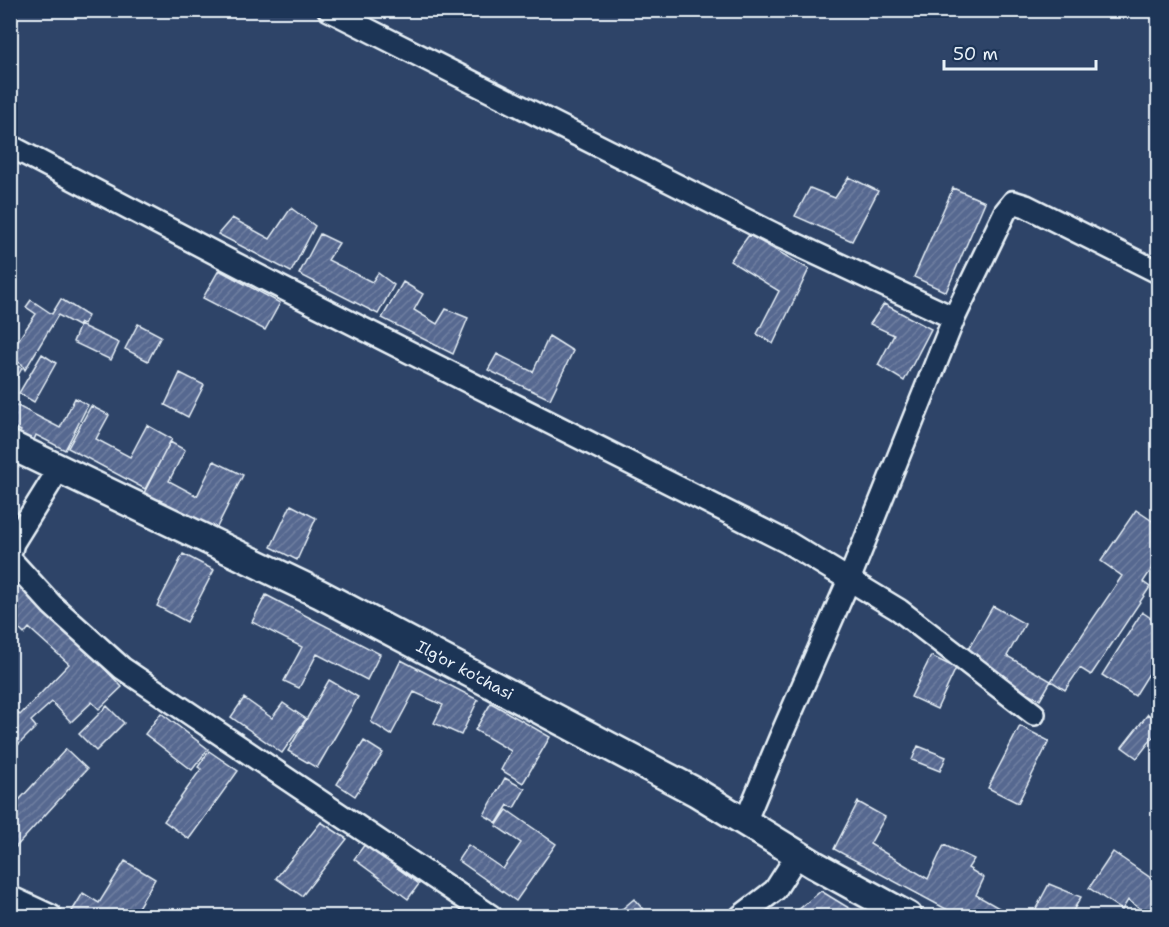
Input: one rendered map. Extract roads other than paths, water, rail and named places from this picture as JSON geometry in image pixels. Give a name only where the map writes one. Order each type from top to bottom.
[{"type":"street","points":[[329,10],[774,234],[954,318]]},
{"type":"street","points":[[10,146],[278,286],[787,542],[899,610],[1034,714]]},
{"type":"street","points":[[745,822],[849,580],[954,318],[1005,212],[1013,202],[1026,206],[1158,272]]},
{"type":"street","name":"Ilg'or ko'chasi","points":[[10,445],[330,600],[696,792],[798,854],[908,916]]},
{"type":"street","points":[[10,554],[13,543],[60,469]]},
{"type":"street","points":[[10,559],[52,605],[122,668],[491,916]]},
{"type":"street","points":[[741,916],[775,890],[798,854]]},
{"type":"street","points":[[10,897],[51,916]]}]
